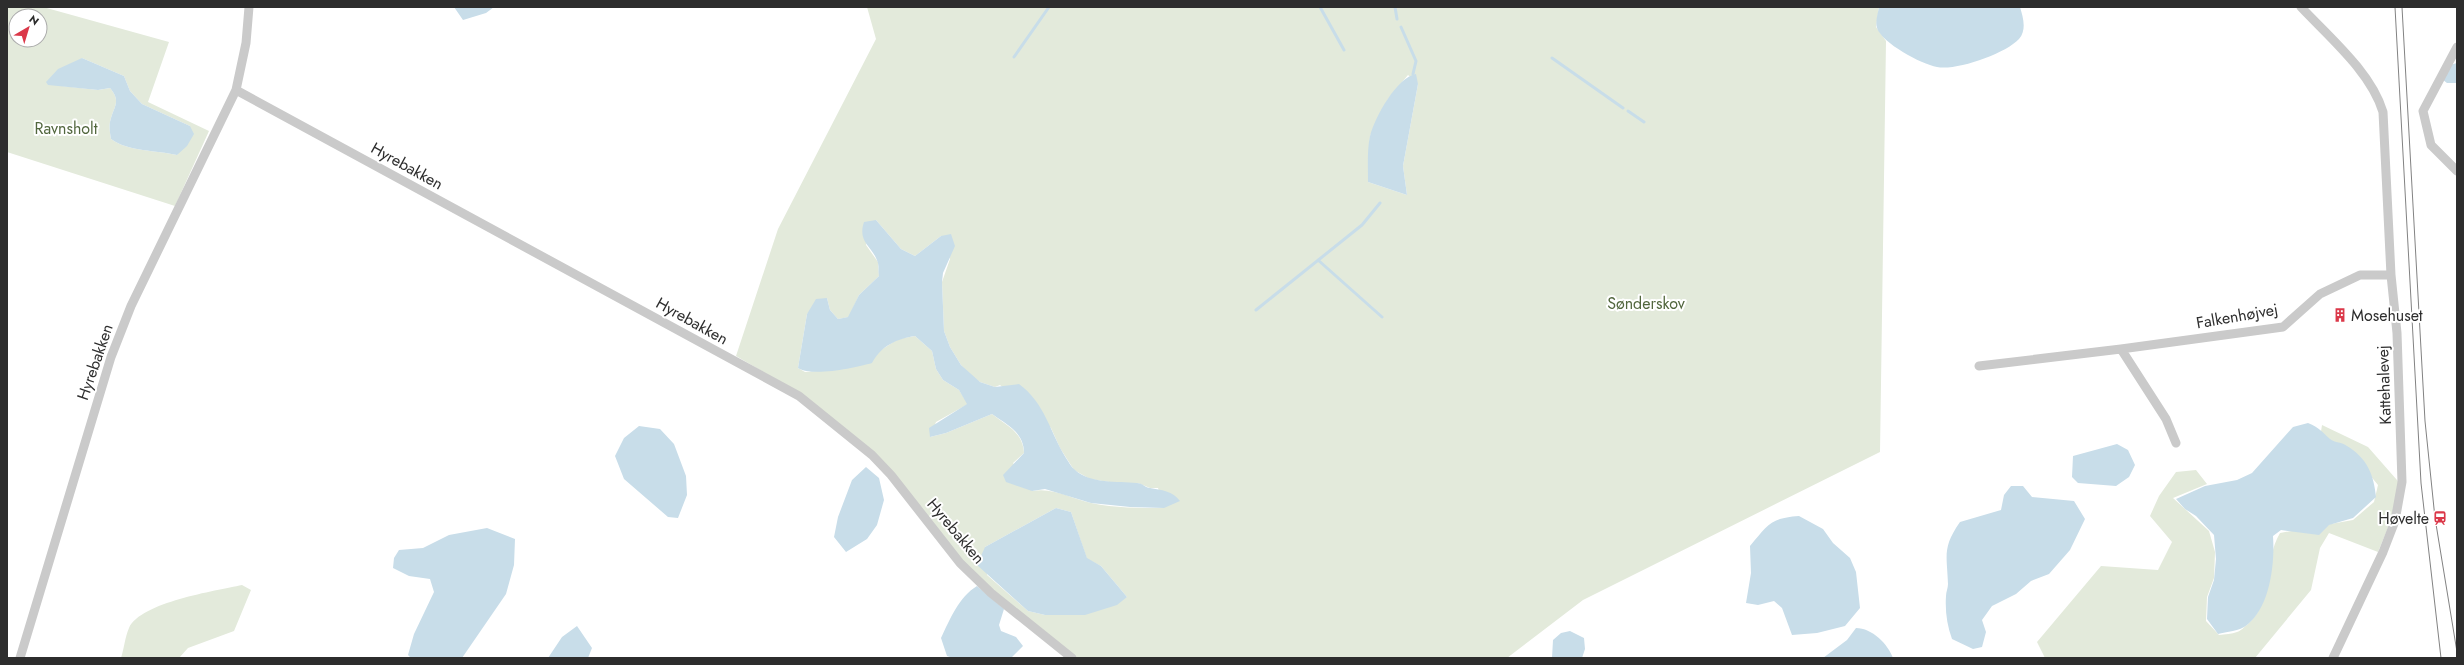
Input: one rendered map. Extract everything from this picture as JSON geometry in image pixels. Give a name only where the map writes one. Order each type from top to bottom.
[{"type":"street","name":"Hyrebakken","points":[[20,658],[111,357],[131,306],[236,90],[246,43],[249,7]]},
{"type":"street","name":"Kattehalevej","points":[[2301,7],[2367,79],[2378,96],[2383,112],[2391,275],[2397,333],[2402,482],[2395,521],[2383,552],[2333,658]]},
{"type":"street","points":[[2457,47],[2423,111],[2431,145],[2457,171]]},
{"type":"street","name":"Hyrebakken","points":[[236,90],[799,396],[872,455],[891,474],[960,563],[991,593],[1072,658]]},
{"type":"street","name":"Falkenhøjvej","points":[[1979,366],[2121,350],[2283,327],[2320,294],[2360,275],[2391,275]]},
{"type":"street","points":[[2121,350],[2166,419],[2176,443]]},
{"type":"green space","name":"Ravnsholt","points":[[7,7],[47,8],[8,8],[8,48],[48,48],[48,8],[169,42],[148,102],[209,131],[175,206],[7,152]],"holes":[[[82,58],[124,76],[130,91],[142,104],[190,126],[177,155],[134,148],[111,139],[110,124],[116,101],[114,93],[110,88],[98,90],[62,86]]]},
{"type":"green space","name":"Sønderskov","points":[[867,7],[1879,7],[1876,27],[1886,41],[1880,452],[1583,600],[1507,658],[1075,658],[984,582],[954,552],[901,485],[801,394],[736,356],[778,229],[876,39]],"holes":[[[1408,75],[1418,84],[1403,166],[1407,195],[1368,182],[1370,136],[1388,99]],[[876,220],[901,249],[915,256],[941,236],[950,259],[942,282],[944,331],[950,347],[961,365],[971,376],[980,382],[995,387],[1000,385],[1051,428],[1060,448],[1074,470],[1090,479],[1122,484],[1138,483],[1150,488],[1158,488],[1164,508],[1109,506],[1091,503],[1047,490],[1032,491],[1013,463],[1024,453],[1021,440],[1013,430],[992,414],[946,433],[930,437],[936,422],[968,404],[959,390],[943,380],[936,369],[932,351],[915,336],[898,339],[878,352],[829,370],[805,372],[798,368],[807,314],[827,298],[830,310],[838,319],[849,317],[859,295],[879,276],[878,262],[866,245]],[[1056,508],[1071,512],[1087,559],[1101,566],[1127,597],[1045,615],[1028,611],[987,575],[985,547]]]},
{"type":"green space","points":[[2322,425],[2368,447],[2404,488],[2378,552],[2329,533],[2320,548],[2311,590],[2255,658],[2045,658],[2037,642],[2101,566],[2158,570],[2172,542],[2150,516],[2159,496],[2176,472],[2196,470],[2207,484],[2173,498],[2209,531],[2215,552],[2214,578],[2207,597],[2206,621],[2219,635],[2233,633],[2241,630],[2247,625],[2256,615],[2262,604],[2275,544],[2280,533],[2353,520],[2374,502],[2378,485],[2346,446],[2320,438]]},
{"type":"green space","points":[[242,585],[251,590],[234,631],[188,648],[179,658],[121,658],[129,628],[136,619],[148,611],[198,594]]},
{"type":"water","points":[[454,7],[494,7],[486,13],[463,20]]},
{"type":"water","points":[[1879,7],[2020,7],[2024,28],[2019,39],[2012,45],[1992,56],[1968,64],[1945,68],[1937,67],[1922,62],[1903,52],[1880,34],[1876,26]]},
{"type":"water","points":[[82,58],[124,76],[130,91],[142,104],[190,126],[194,134],[187,146],[177,155],[134,148],[111,139],[110,124],[116,101],[114,93],[110,88],[98,90],[48,85],[46,82],[58,69]]},
{"type":"water","points":[[2457,63],[2457,83],[2447,83],[2443,80],[2450,65]]},
{"type":"water","points":[[1416,74],[1418,84],[1403,166],[1407,195],[1368,182],[1368,147],[1373,128],[1388,99],[1402,82]]},
{"type":"water","points":[[876,220],[901,249],[915,256],[941,236],[951,234],[955,246],[943,273],[942,282],[944,331],[950,347],[961,365],[980,382],[995,387],[1019,384],[1028,392],[1041,409],[1060,448],[1071,466],[1081,474],[1096,480],[1139,483],[1148,488],[1170,493],[1180,501],[1164,508],[1130,507],[1091,503],[1045,489],[1032,491],[1006,482],[1003,475],[1024,453],[1023,446],[1018,434],[992,414],[946,433],[930,437],[929,428],[967,404],[959,390],[943,380],[936,369],[932,351],[915,336],[896,341],[885,347],[872,363],[823,372],[805,371],[798,368],[807,314],[816,299],[827,298],[830,310],[838,319],[848,317],[859,295],[879,276],[876,257],[864,240],[862,229],[864,222]]},
{"type":"water","points":[[2308,423],[2318,428],[2330,439],[2345,445],[2360,456],[2371,474],[2376,497],[2353,518],[2329,525],[2319,535],[2281,530],[2273,536],[2272,572],[2266,596],[2261,607],[2255,617],[2244,627],[2218,634],[2207,619],[2208,597],[2214,580],[2216,559],[2214,535],[2196,516],[2185,509],[2176,499],[2205,486],[2237,480],[2252,473],[2293,427]]},
{"type":"water","points":[[639,426],[660,429],[674,444],[686,476],[687,495],[678,518],[668,517],[624,479],[615,456],[624,438]]},
{"type":"water","points":[[2117,444],[2128,450],[2135,465],[2129,477],[2116,486],[2078,483],[2072,477],[2073,456]]},
{"type":"water","points":[[866,467],[879,478],[884,500],[877,525],[867,539],[846,552],[834,537],[838,517],[852,480]]},
{"type":"water","points":[[2011,486],[2023,486],[2032,497],[2074,501],[2085,519],[2070,550],[2049,574],[2031,581],[2016,594],[1992,606],[1982,620],[1986,632],[1982,647],[1973,649],[1952,639],[1949,628],[1946,607],[1948,584],[1948,545],[1960,522],[2001,510],[2004,495]]},
{"type":"water","points":[[1056,508],[1071,512],[1087,558],[1101,566],[1127,597],[1117,605],[1085,615],[1045,615],[1028,611],[977,565],[985,547]]},
{"type":"water","points":[[1799,516],[1823,529],[1833,543],[1850,558],[1856,572],[1860,608],[1845,626],[1817,633],[1792,635],[1782,608],[1774,601],[1758,605],[1746,603],[1751,573],[1750,546],[1770,524],[1789,517]]},
{"type":"water","points":[[487,528],[515,539],[514,565],[506,594],[462,658],[411,658],[408,655],[414,634],[434,592],[430,579],[409,576],[393,568],[394,558],[399,550],[423,548],[449,535]]},
{"type":"water","points":[[977,586],[1004,609],[999,625],[1001,631],[1016,637],[1023,646],[1011,658],[953,658],[947,656],[941,638],[960,602]]},
{"type":"water","points":[[577,626],[592,648],[588,658],[548,658],[562,637]]},
{"type":"water","points":[[1856,628],[1868,631],[1879,638],[1887,647],[1893,658],[1823,658],[1847,640]]},
{"type":"water","points":[[1570,631],[1584,638],[1585,649],[1582,658],[1552,658],[1553,640],[1561,633]]},
{"type":"waterway","points":[[1014,57],[1049,7]]},
{"type":"waterway","points":[[1320,7],[1344,50]]},
{"type":"waterway","points":[[1395,7],[1397,19]]},
{"type":"waterway","points":[[1401,27],[1416,61],[1413,74]]},
{"type":"waterway","points":[[1552,58],[1623,108]]},
{"type":"waterway","points":[[1628,111],[1644,122]]},
{"type":"waterway","points":[[1256,310],[1362,225],[1380,203]]},
{"type":"waterway","points":[[1318,260],[1382,317]]},
{"type":"tram line","points":[[2395,7],[2421,483],[2441,658]]},
{"type":"tram line","points":[[2402,7],[2425,421],[2435,518],[2457,652]]},
{"type":"place","name":"Mosehuset","points":[[2340,315]]},
{"type":"place","name":"Høvelte","points":[[2440,518]]}]
